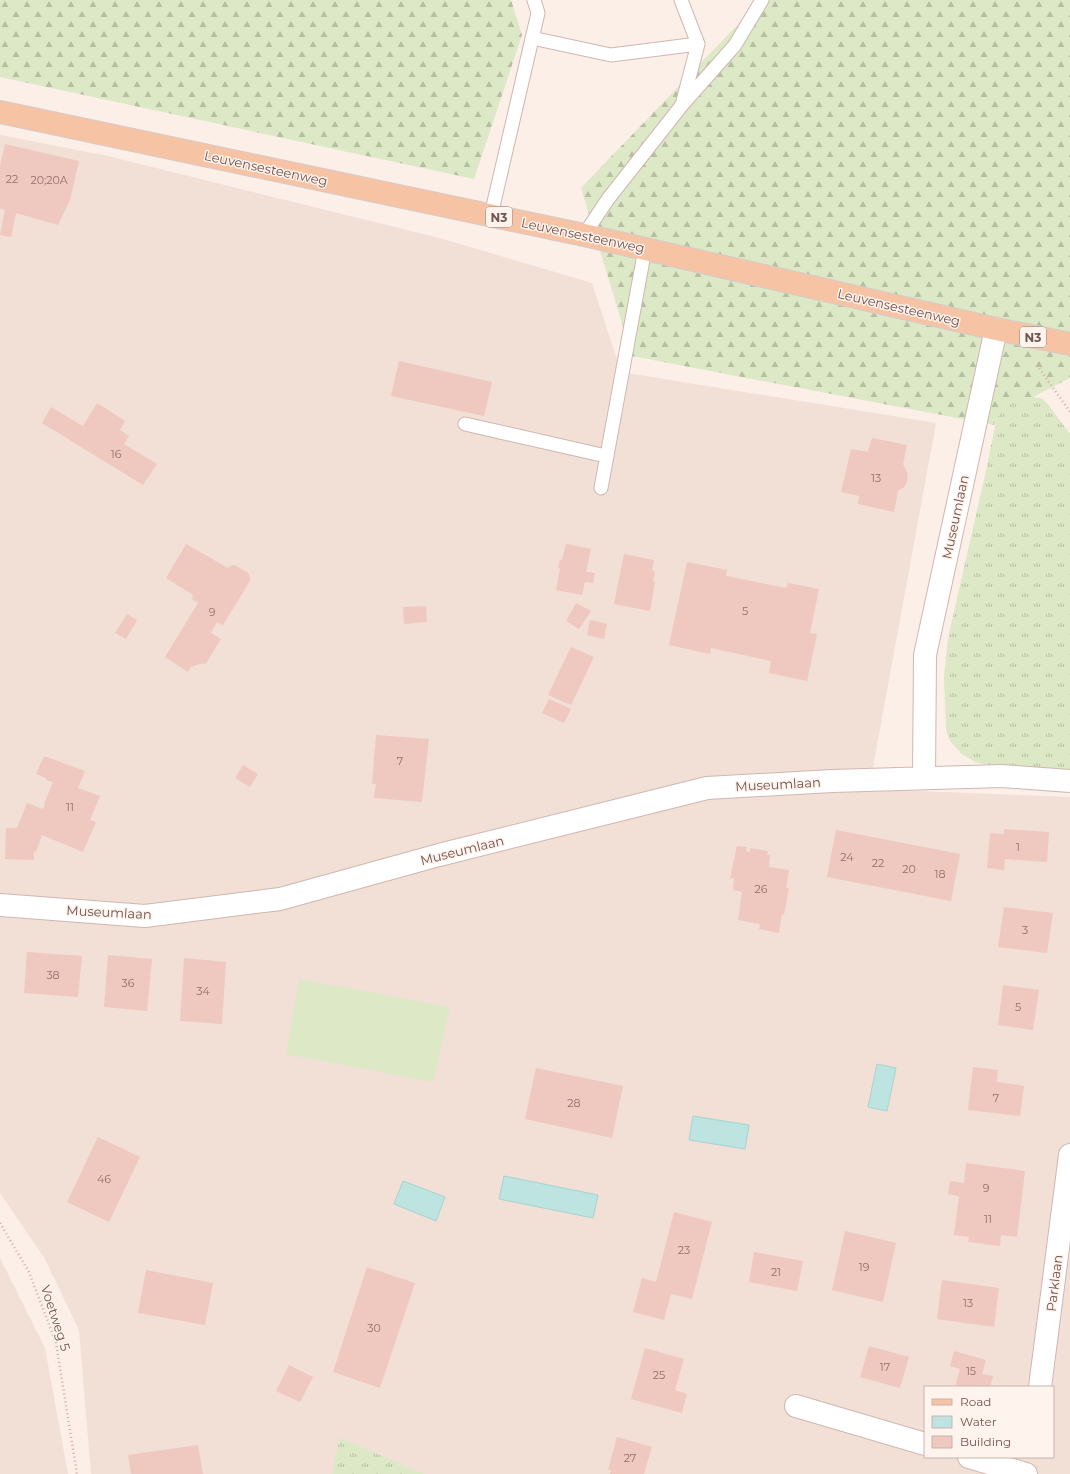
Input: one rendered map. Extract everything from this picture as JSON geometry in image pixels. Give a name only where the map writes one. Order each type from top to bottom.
[{"type":"main road","name":"Leuvensesteenweg","points":[[0,112],[584,235],[1006,331],[1070,344]]},
{"type":"street","name":"Museumlaan","points":[[924,778],[925,655],[1006,331]]},
{"type":"street","name":"Museumlaan","points":[[0,905],[145,916],[280,899],[439,855],[707,788],[832,781],[1002,776],[1070,781]]},
{"type":"street","name":"Parklaan","points":[[1040,1386],[1070,1155]]},
{"type":"street","points":[[796,1406],[924,1444]]},
{"type":"street","points":[[972,1458],[1026,1474]]},
{"type":"street","points":[[1029,1474],[1032,1458]]},
{"type":"lane","points":[[491,215],[538,13],[534,0]]},
{"type":"lane","points":[[681,0],[698,44],[682,105]]},
{"type":"lane","points":[[584,235],[608,199],[682,105],[735,45],[762,0]]},
{"type":"lane","points":[[532,38],[611,55],[698,44]]},
{"type":"lane","points":[[601,488],[645,249]]},
{"type":"lane","points":[[465,424],[606,456]]},
{"type":"path","points":[[1006,331],[1070,412]]},
{"type":"path","name":"Voetweg 5","points":[[0,1223],[29,1272],[56,1343],[77,1474]]},
{"type":"shaded area","points":[[0,135],[108,156],[443,239],[592,283],[621,372],[936,423],[869,789],[1070,797],[1070,1474],[91,1474],[79,1330],[45,1259],[0,1193]]},
{"type":"shaded area","points":[[0,1258],[45,1348],[68,1474],[0,1474]]},
{"type":"green space","points":[[0,0],[511,0],[522,35],[474,179],[0,77]]},
{"type":"green space","points":[[753,0],[1070,0],[1070,378],[1033,397],[1021,398],[1011,403],[997,417],[994,425],[632,356],[581,188],[747,15]]},
{"type":"green space","points":[[1021,398],[1041,398],[1047,403],[1070,434],[1070,771],[983,764],[975,762],[962,754],[951,742],[946,728],[944,677],[948,638],[997,417],[1011,403]]},
{"type":"green space","points":[[299,979],[450,1007],[433,1082],[286,1054]]},
{"type":"green space","points":[[340,1438],[424,1474],[332,1474]]},
{"type":"water","points":[[877,1064],[896,1068],[887,1111],[868,1107]]},
{"type":"water","points":[[693,1116],[749,1125],[745,1149],[689,1140]]},
{"type":"water","points":[[504,1176],[598,1195],[593,1218],[499,1199]]},
{"type":"water","points":[[403,1181],[445,1197],[436,1221],[394,1204]]},
{"type":"building","points":[[5,144],[79,161],[70,200],[58,225],[16,213],[11,237],[0,235],[5,210],[0,208],[0,166]]},
{"type":"building","points":[[399,361],[492,382],[484,416],[391,396]]},
{"type":"building","points":[[97,403],[125,421],[120,430],[129,436],[124,444],[157,464],[143,485],[42,423],[51,407],[83,426]]},
{"type":"building","points":[[872,438],[907,445],[903,464],[908,474],[907,482],[904,487],[898,491],[894,512],[858,504],[859,496],[841,492],[851,449],[868,452]]},
{"type":"building","points":[[186,544],[228,568],[235,565],[248,573],[250,578],[250,581],[223,625],[217,622],[211,633],[221,639],[205,665],[203,663],[191,667],[188,672],[165,657],[198,603],[192,599],[193,595],[166,578]]},
{"type":"building","points":[[566,544],[591,549],[586,572],[595,573],[593,583],[585,582],[582,595],[556,590],[560,569],[558,568],[560,560],[562,560]]},
{"type":"building","points":[[624,554],[654,560],[652,570],[655,572],[653,582],[655,582],[650,611],[614,604]]},
{"type":"building","points":[[687,562],[727,570],[726,576],[786,588],[788,583],[819,589],[810,633],[817,634],[807,681],[769,673],[771,661],[711,648],[710,654],[669,645]]},
{"type":"building","points":[[576,603],[591,611],[579,629],[566,621]]},
{"type":"building","points":[[426,606],[427,622],[404,624],[403,607]]},
{"type":"building","points":[[127,614],[137,620],[126,639],[115,633]]},
{"type":"building","points":[[590,620],[607,624],[604,639],[587,635]]},
{"type":"building","points":[[571,647],[594,657],[571,705],[548,695]]},
{"type":"building","points":[[549,699],[571,709],[564,723],[542,713]]},
{"type":"building","points":[[376,735],[429,739],[422,802],[374,798],[376,784],[372,784]]},
{"type":"building","points":[[44,756],[85,771],[78,788],[100,796],[90,820],[96,822],[83,852],[42,835],[36,852],[34,851],[34,860],[5,859],[6,828],[17,828],[27,803],[43,809],[45,804],[53,782],[36,774]]},
{"type":"building","points":[[243,765],[258,774],[250,787],[235,778]]},
{"type":"building","points":[[1004,829],[1049,832],[1047,862],[1005,859],[1004,870],[987,868],[990,833],[1004,834]]},
{"type":"building","points":[[836,830],[960,854],[951,901],[827,877]]},
{"type":"building","points":[[737,846],[747,847],[746,851],[750,852],[750,848],[768,851],[767,855],[770,855],[769,867],[789,870],[786,888],[789,888],[779,933],[759,929],[760,924],[738,920],[742,892],[733,890],[734,878],[730,878]]},
{"type":"building","points":[[1004,907],[1053,913],[1047,953],[998,947]]},
{"type":"building","points":[[27,952],[82,956],[78,997],[24,993]]},
{"type":"building","points":[[108,955],[152,959],[147,1011],[104,1007]]},
{"type":"building","points":[[184,958],[226,962],[222,1024],[180,1021]]},
{"type":"building","points":[[1003,985],[1039,990],[1033,1030],[998,1025]]},
{"type":"building","points":[[973,1067],[998,1070],[997,1082],[1024,1086],[1020,1116],[968,1110]]},
{"type":"building","points":[[536,1068],[623,1086],[612,1138],[525,1119]]},
{"type":"building","points":[[98,1137],[140,1157],[109,1222],[67,1202]]},
{"type":"building","points":[[966,1163],[1025,1171],[1017,1237],[1001,1235],[1000,1246],[968,1242],[969,1237],[954,1235],[959,1196],[948,1194],[950,1181],[964,1183]]},
{"type":"building","points":[[674,1212],[712,1222],[692,1299],[671,1294],[664,1320],[633,1312],[642,1278],[656,1282]]},
{"type":"building","points":[[845,1231],[896,1243],[883,1302],[832,1290]]},
{"type":"building","points":[[754,1252],[803,1261],[797,1291],[749,1282]]},
{"type":"building","points":[[367,1267],[415,1283],[380,1388],[333,1372]]},
{"type":"building","points":[[146,1270],[213,1283],[205,1325],[138,1313]]},
{"type":"building","points":[[942,1280],[999,1288],[994,1327],[937,1319]]},
{"type":"building","points":[[869,1346],[909,1357],[900,1388],[860,1377]]},
{"type":"building","points":[[645,1348],[684,1359],[675,1390],[687,1394],[682,1413],[631,1399]]},
{"type":"building","points":[[954,1351],[986,1360],[982,1374],[993,1376],[990,1386],[955,1386],[960,1369],[950,1366]]},
{"type":"building","points":[[289,1365],[313,1377],[300,1402],[276,1391]]},
{"type":"building","points":[[617,1437],[652,1447],[644,1474],[610,1474],[611,1470],[608,1470]]},
{"type":"building","points":[[198,1445],[203,1474],[131,1474],[128,1455]]}]
